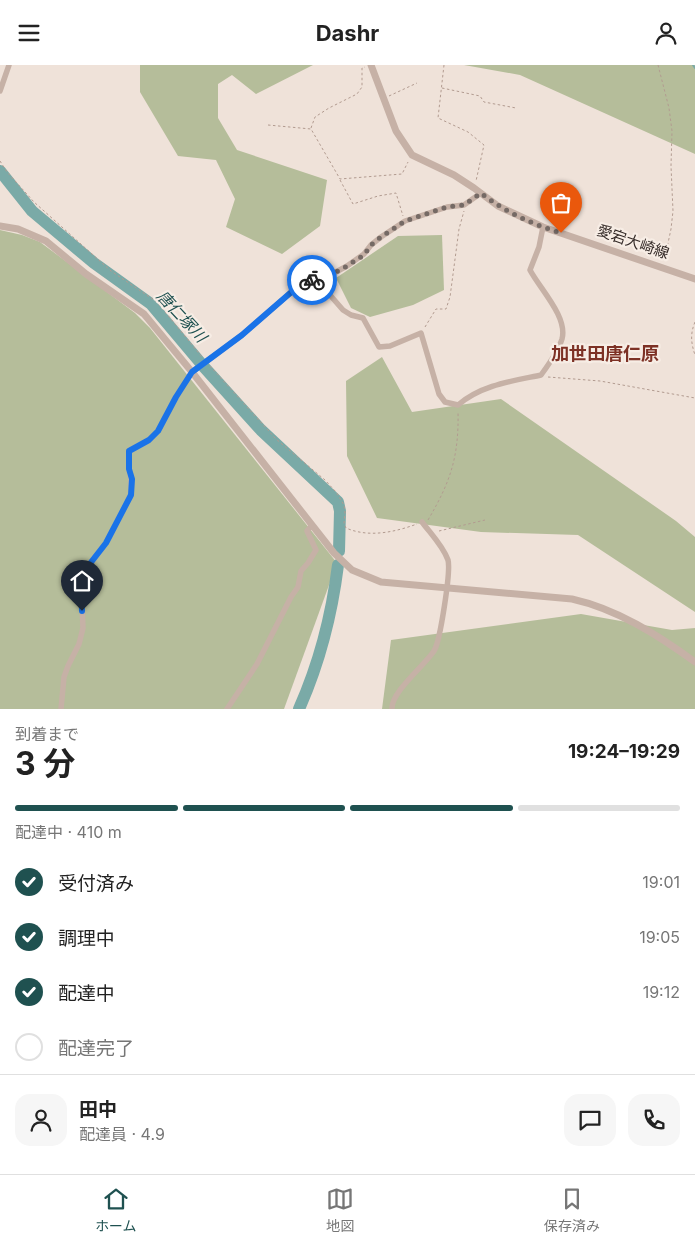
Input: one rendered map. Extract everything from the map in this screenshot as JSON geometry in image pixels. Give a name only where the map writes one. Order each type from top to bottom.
[{"type":"street","points":[[0,91],[9,65]]},
{"type":"street","name":"愛宕大崎線","points":[[370,65],[396,131],[412,155],[423,162],[454,175],[498,207],[544,227],[695,279]]},
{"type":"street","points":[[61,709],[64,677],[79,644],[83,628],[81,582],[85,570],[106,543],[131,495],[132,479],[129,469],[129,451],[149,440],[158,431],[192,372],[242,335],[296,288],[347,266],[364,255],[376,241],[405,221],[447,207],[464,205],[481,193]]},
{"type":"street","points":[[0,226],[18,229],[46,241],[81,270],[134,306],[151,321],[334,553],[352,570],[381,582],[572,599],[589,603],[609,610],[663,640],[695,662]]},
{"type":"street","points":[[316,279],[343,310],[351,315],[363,318],[378,347],[390,346],[420,333],[439,395],[445,402],[458,405],[468,396],[488,387],[540,375],[554,357],[562,338],[562,324],[530,270],[544,227]]},
{"type":"street","points":[[392,709],[395,696],[419,671],[436,647],[446,588],[448,562],[442,547],[422,522]]},
{"type":"street","points":[[226,709],[257,664],[298,587],[302,571],[316,550],[307,531],[312,525]]},
{"type":"path","points":[[370,65],[362,68],[362,87],[357,94],[315,117],[311,129],[353,204],[378,196],[396,193],[405,221]]},
{"type":"path","points":[[444,65],[438,118],[468,132],[484,145],[474,188]]},
{"type":"path","points":[[658,65],[669,108],[672,131],[673,211],[663,267]]},
{"type":"path","points":[[384,98],[417,83]]},
{"type":"path","points":[[442,88],[480,96],[484,102],[516,108]]},
{"type":"path","points":[[268,125],[311,129]]},
{"type":"path","points":[[340,179],[402,174],[412,155]]},
{"type":"path","points":[[0,161],[7,172],[34,202],[111,271],[157,302],[205,361],[276,439],[325,480],[344,505],[344,524],[346,529],[378,533],[392,532],[422,522],[426,524],[447,486],[453,468],[457,444],[458,405]]},
{"type":"path","points":[[420,333],[436,309],[446,309],[450,297],[464,205]]},
{"type":"path","points":[[695,322],[691,335],[695,355]]},
{"type":"path","points":[[540,375],[600,381],[695,398]]},
{"type":"path","points":[[430,533],[485,520]]},
{"type":"green space","points":[[140,65],[313,65],[256,94],[232,75],[218,84],[218,118],[237,150],[327,180],[320,226],[282,254],[226,227],[235,199],[216,160],[178,156],[140,92]]},
{"type":"green space","points":[[464,65],[695,65],[695,154],[520,75]]},
{"type":"green space","points":[[0,230],[22,235],[40,242],[135,313],[150,328],[337,563],[284,709],[0,709]]},
{"type":"green space","points":[[442,235],[444,290],[413,305],[370,317],[351,308],[336,278],[398,236]]},
{"type":"green space","points":[[382,357],[412,412],[501,399],[676,521],[695,537],[695,612],[578,535],[481,532],[377,518],[347,456],[346,381]]},
{"type":"green space","points":[[581,614],[672,630],[695,628],[695,709],[382,709],[391,640]]},
{"type":"waterway","name":"唐仁塚川","points":[[0,171],[32,211],[94,263],[151,304],[204,367],[261,430],[338,502],[340,511],[339,551]]},
{"type":"waterway","name":"唐仁塚川","points":[[299,709],[313,674],[324,638],[338,565]]},
{"type":"way so far","points":[[312,280],[327,276],[347,266],[364,255],[371,245],[381,237],[405,221],[447,207],[464,205],[481,193],[498,207],[561,233]]},
{"type":"district","name":"加世田唐仁原","points":[[605,354]]},
{"type":"route","points":[[82,611],[81,582],[85,570],[106,543],[131,495],[132,479],[129,469],[129,451],[149,440],[158,431],[192,372],[242,335],[301,284],[312,280]]}]
